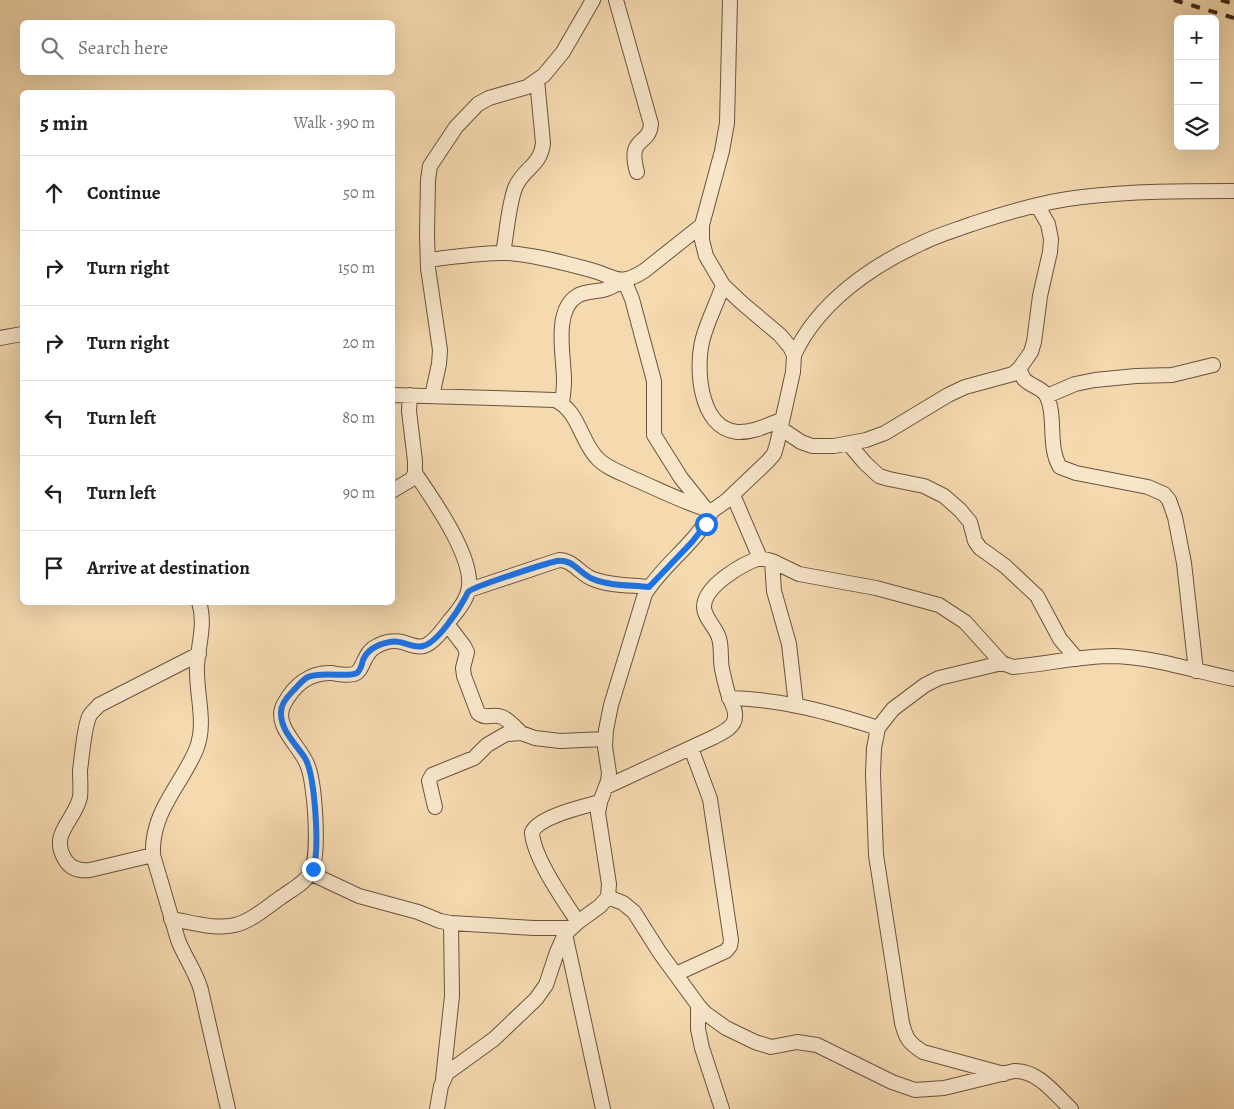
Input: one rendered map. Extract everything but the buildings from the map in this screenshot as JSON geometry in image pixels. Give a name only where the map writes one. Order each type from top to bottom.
[{"type":"street","points":[[432,396],[440,350],[430,290],[428,260],[428,180],[430,166],[456,127],[478,104],[489,98],[527,87],[544,76],[563,52],[594,0]]},
{"type":"street","points":[[616,0],[651,124],[648,134],[637,144],[634,150],[633,158],[637,172]]},
{"type":"street","points":[[730,0],[727,123],[722,151],[702,225],[703,248],[714,272],[723,285],[742,304],[780,335],[794,355]]},
{"type":"street","points":[[503,253],[516,187],[520,177],[539,158],[542,152],[543,143],[537,80]]},
{"type":"street","points":[[395,395],[555,400],[562,403],[574,418],[597,458],[603,463],[686,503],[709,510],[718,508],[774,454],[793,372],[794,355],[801,340],[816,319],[840,296],[879,266],[909,249],[938,236],[1006,213],[1037,205],[1099,195],[1234,191]]},
{"type":"street","points":[[780,424],[801,442],[812,446],[822,447],[849,444],[885,433],[948,395],[965,387],[1002,378],[1013,374],[1019,369],[1031,352],[1034,342],[1040,296],[1050,252],[1051,239],[1048,224],[1037,205]]},
{"type":"street","points":[[562,403],[564,379],[561,340],[563,319],[571,301],[582,293],[611,288],[635,276],[702,225]]},
{"type":"street","points":[[428,260],[503,253],[524,255],[591,270],[616,280],[624,280]]},
{"type":"street","points":[[624,280],[634,304],[654,381],[654,435],[681,478],[709,510]]},
{"type":"street","points":[[723,285],[702,340],[700,364],[704,402],[713,416],[723,427],[729,430],[742,432],[780,424]]},
{"type":"street","points":[[0,338],[20,334]]},
{"type":"street","points":[[1047,396],[1075,384],[1095,380],[1172,375],[1213,365]]},
{"type":"street","points":[[1019,369],[1025,380],[1042,390],[1047,396],[1053,451],[1060,467],[1076,473],[1148,487],[1164,494],[1169,500],[1175,517],[1184,563],[1196,671]]},
{"type":"street","points":[[395,489],[412,479],[415,473],[410,395]]},
{"type":"street","points":[[849,444],[865,463],[880,476],[924,486],[944,496],[960,510],[970,522],[975,541],[980,548],[1005,566],[1037,596],[1060,639],[1077,659]]},
{"type":"street","points":[[171,919],[214,926],[237,925],[256,915],[300,884],[310,873],[315,863],[316,845],[311,775],[304,757],[284,726],[281,710],[284,704],[303,680],[309,677],[328,673],[352,675],[360,669],[364,658],[376,646],[395,641],[419,647],[426,646],[447,624],[469,590],[468,573],[456,540],[441,512],[415,473]]},
{"type":"street","points":[[733,494],[766,559],[789,644],[796,705]]},
{"type":"street","points":[[443,1079],[452,1069],[494,1039],[536,999],[546,985],[557,952],[571,928],[600,906],[608,897],[609,884],[598,812],[609,772],[605,739],[611,705],[641,602],[649,587],[700,532],[709,510]]},
{"type":"street","points":[[606,787],[714,737],[731,726],[736,717],[729,698],[720,658],[720,643],[704,607],[709,592],[725,577],[766,559],[799,574],[876,588],[939,605],[965,622],[1002,663],[1014,667],[1093,657],[1126,657],[1156,661],[1234,679]]},
{"type":"street","points":[[469,590],[559,560],[567,562],[586,576],[602,582],[649,587]]},
{"type":"street","points":[[200,605],[203,620],[197,671],[202,716],[200,738],[191,760],[172,791],[158,820],[152,843],[153,855],[171,919],[182,952],[195,971],[201,990],[228,1109]]},
{"type":"street","points":[[447,624],[467,652],[463,668],[464,676],[478,713],[486,717],[502,717],[521,733],[535,738],[560,741],[605,739]]},
{"type":"street","points":[[153,855],[81,871],[68,864],[62,855],[61,835],[80,798],[80,771],[87,726],[93,711],[99,705],[199,654]]},
{"type":"street","points":[[1002,663],[939,678],[925,685],[893,709],[878,728],[874,748],[873,774],[877,863],[902,1023],[906,1037],[913,1046],[923,1052],[1004,1074]]},
{"type":"street","points":[[729,698],[759,698],[796,705],[830,712],[878,728]]},
{"type":"street","points":[[435,807],[429,781],[432,775],[474,758],[498,738],[506,734],[521,733]]},
{"type":"street","points":[[676,974],[726,951],[730,946],[731,940],[713,811],[706,786],[691,748]]},
{"type":"street","points":[[600,802],[557,815],[536,826],[532,832],[534,842],[571,928],[603,1109]]},
{"type":"street","points":[[310,873],[359,896],[451,923],[534,928],[571,928]]},
{"type":"street","points":[[608,897],[623,903],[634,912],[660,953],[698,1005],[715,1021],[755,1042],[771,1047],[797,1042],[817,1045],[892,1082],[914,1090],[944,1088],[1023,1071],[1030,1073],[1040,1080],[1071,1109]]},
{"type":"street","points":[[437,1109],[443,1079],[452,996],[451,923]]},
{"type":"street","points":[[698,1005],[698,1029],[702,1048],[722,1109]]},
{"type":"railway","points":[[1174,0],[1234,18]]},
{"type":"railway","points":[[1221,0],[1234,4]]},
{"type":"route","points":[[313,869],[316,845],[311,775],[304,757],[288,735],[281,717],[281,710],[288,697],[303,680],[328,673],[352,675],[357,673],[370,650],[388,642],[395,641],[419,647],[426,646],[455,614],[469,590],[559,560],[572,564],[594,580],[649,587],[692,542],[706,524]]}]
